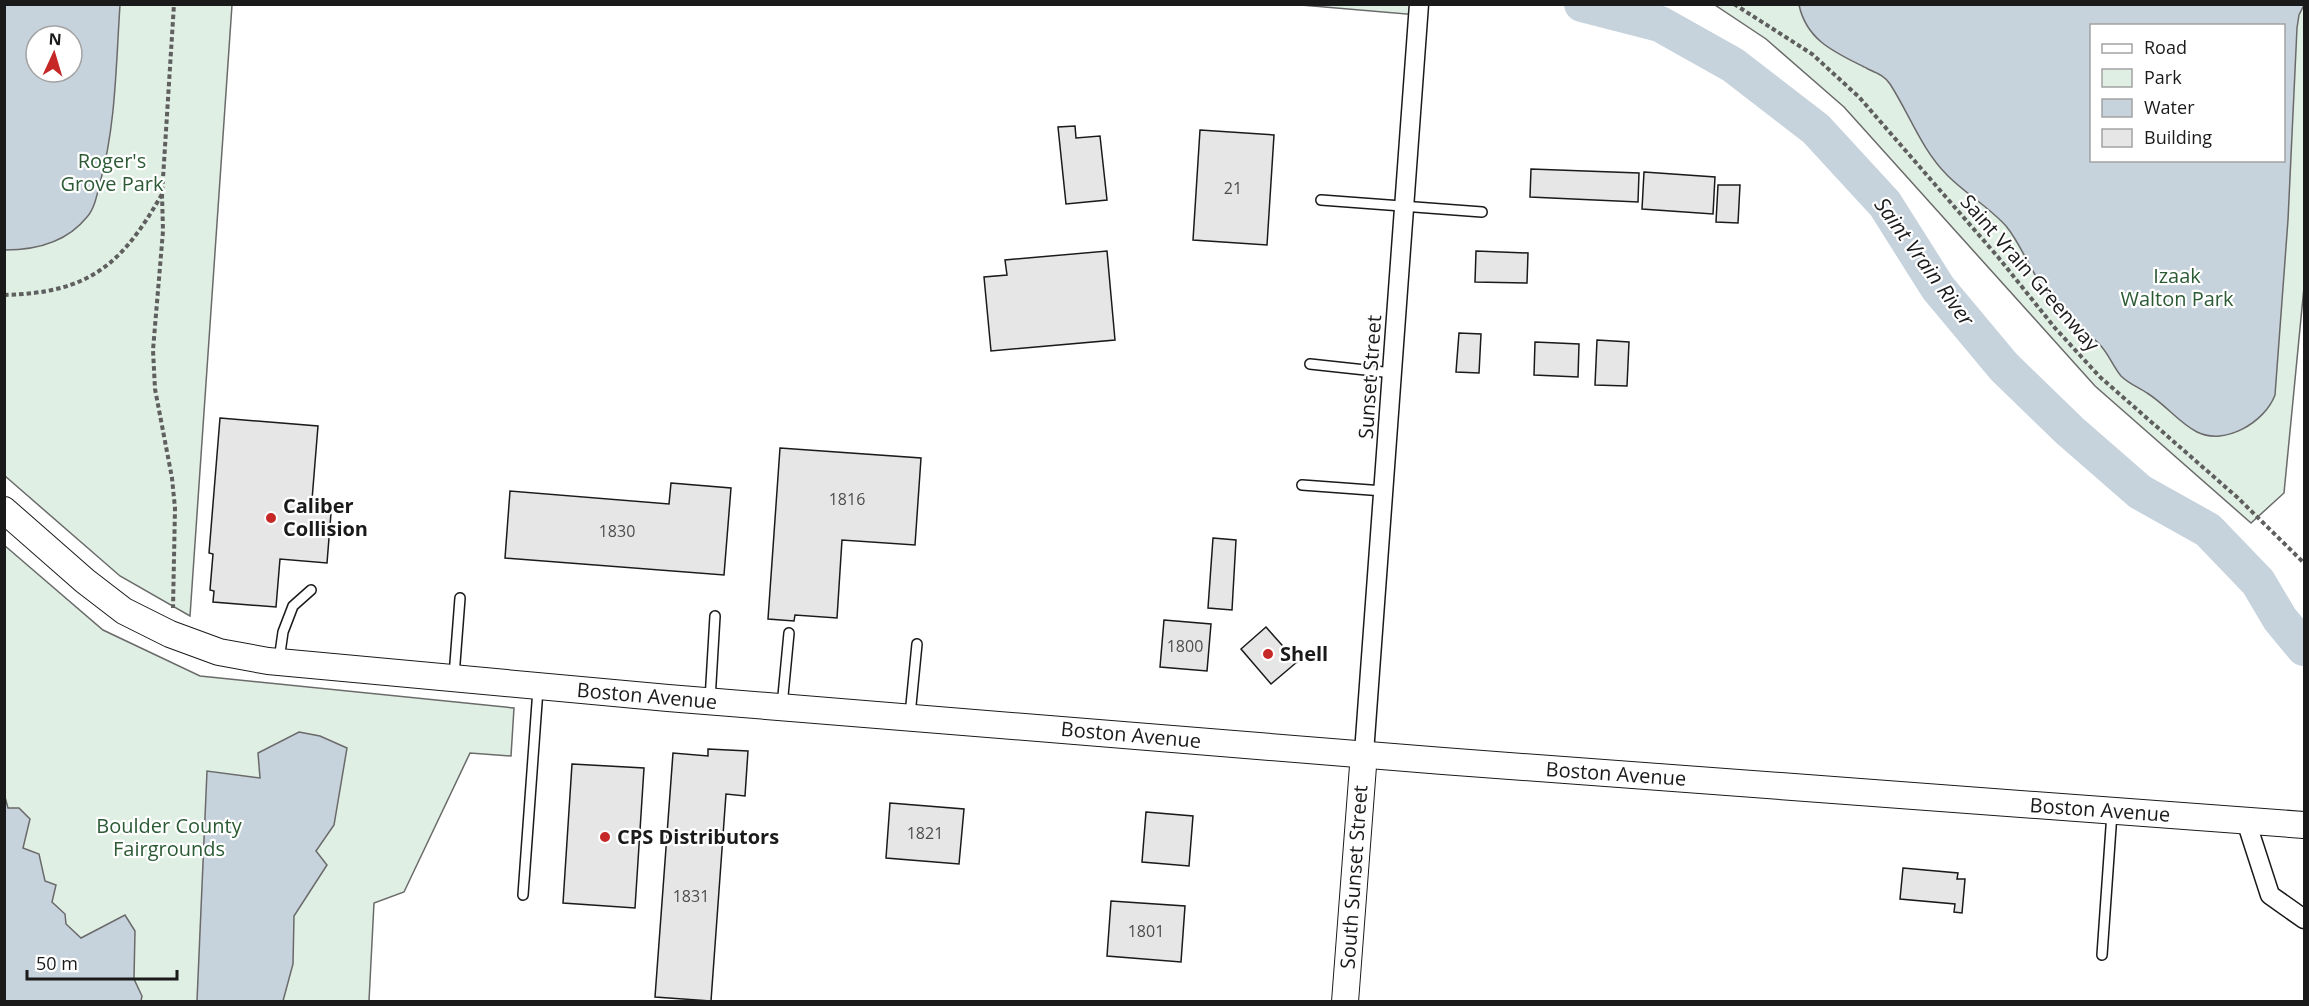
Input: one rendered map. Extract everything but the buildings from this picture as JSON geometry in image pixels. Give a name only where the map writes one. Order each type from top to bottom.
[{"type":"street","name":"Sunset Street","points":[[1364,753],[1419,4]]},
{"type":"street","name":"Boston Avenue","points":[[4,510],[85,581],[124,610],[170,634],[219,652],[279,662],[710,701],[1443,761],[2304,825]]},
{"type":"street","name":"South Sunset Street","points":[[1345,1002],[1364,753]]},
{"type":"street","points":[[2246,820],[2270,895],[2304,919]]},
{"type":"lane","points":[[1321,200],[1482,212]]},
{"type":"lane","points":[[1310,364],[1393,373]]},
{"type":"lane","points":[[1302,485],[1384,491]]},
{"type":"lane","points":[[279,662],[283,632],[293,606],[311,590]]},
{"type":"lane","points":[[453,678],[460,598]]},
{"type":"lane","points":[[710,701],[715,616]]},
{"type":"lane","points":[[782,707],[789,633]]},
{"type":"lane","points":[[910,717],[917,644]]},
{"type":"lane","points":[[523,895],[538,686]]},
{"type":"lane","points":[[2102,955],[2112,811]]},
{"type":"path","points":[[173,608],[175,508],[172,478],[155,389],[153,350],[163,231],[162,194],[174,4]]},
{"type":"path","name":"Saint Vrain Greenway","points":[[1734,4],[1812,54],[1859,97],[1998,257],[2055,328],[2100,377],[2238,498],[2304,563]]},
{"type":"path","points":[[4,295],[46,292],[94,276],[118,257],[145,222],[162,194]]},
{"type":"green space","name":"Roger's Grove Park","points":[[5,5],[232,5],[190,616],[120,576],[5,476]]},
{"type":"green space","points":[[1301,5],[1419,5],[1418,15]]},
{"type":"green space","name":"Izaak Walton Park","points":[[1715,5],[2304,5],[2304,287],[2284,493],[2251,523],[2095,386],[1844,107],[1766,39]]},
{"type":"green space","name":"Boulder County Fairgrounds","points":[[4,545],[103,630],[200,676],[514,708],[511,756],[470,753],[404,892],[374,903],[369,1001],[5,1001]]},
{"type":"water","points":[[4,5],[120,5],[109,139],[92,209],[79,226],[70,233],[50,243],[5,250]]},
{"type":"water","name":"Izaak Walton Park","points":[[1799,5],[2304,5],[2299,15],[2297,28],[2288,220],[2275,395],[2263,414],[2243,429],[2231,434],[2208,436],[2190,428],[2154,397],[2124,379],[2101,346],[2050,296],[2006,226],[1955,183],[1930,155],[1888,81],[1825,45],[1809,28]]},
{"type":"water","points":[[299,732],[320,736],[347,748],[334,825],[316,851],[327,865],[294,916],[293,964],[283,1001],[197,1001],[207,771],[260,778],[258,753]]},
{"type":"water","points":[[5,797],[8,808],[19,808],[30,819],[23,848],[39,854],[45,881],[56,885],[52,902],[65,914],[66,924],[81,938],[125,915],[135,931],[134,979],[142,996],[141,1001],[5,1001]]},
{"type":"waterway","name":"Saint Vrain River","points":[[1582,4],[1660,24],[1733,65],[1816,129],[1885,204],[1938,288],[2004,367],[2070,431],[2140,492],[2208,530],[2258,582],[2280,619],[2304,648]]},
{"type":"place","name":"Caliber Collision","points":[[271,518]]},
{"type":"place","name":"Shell","points":[[1268,654]]},
{"type":"place","name":"CPS Distributors","points":[[605,837]]}]
